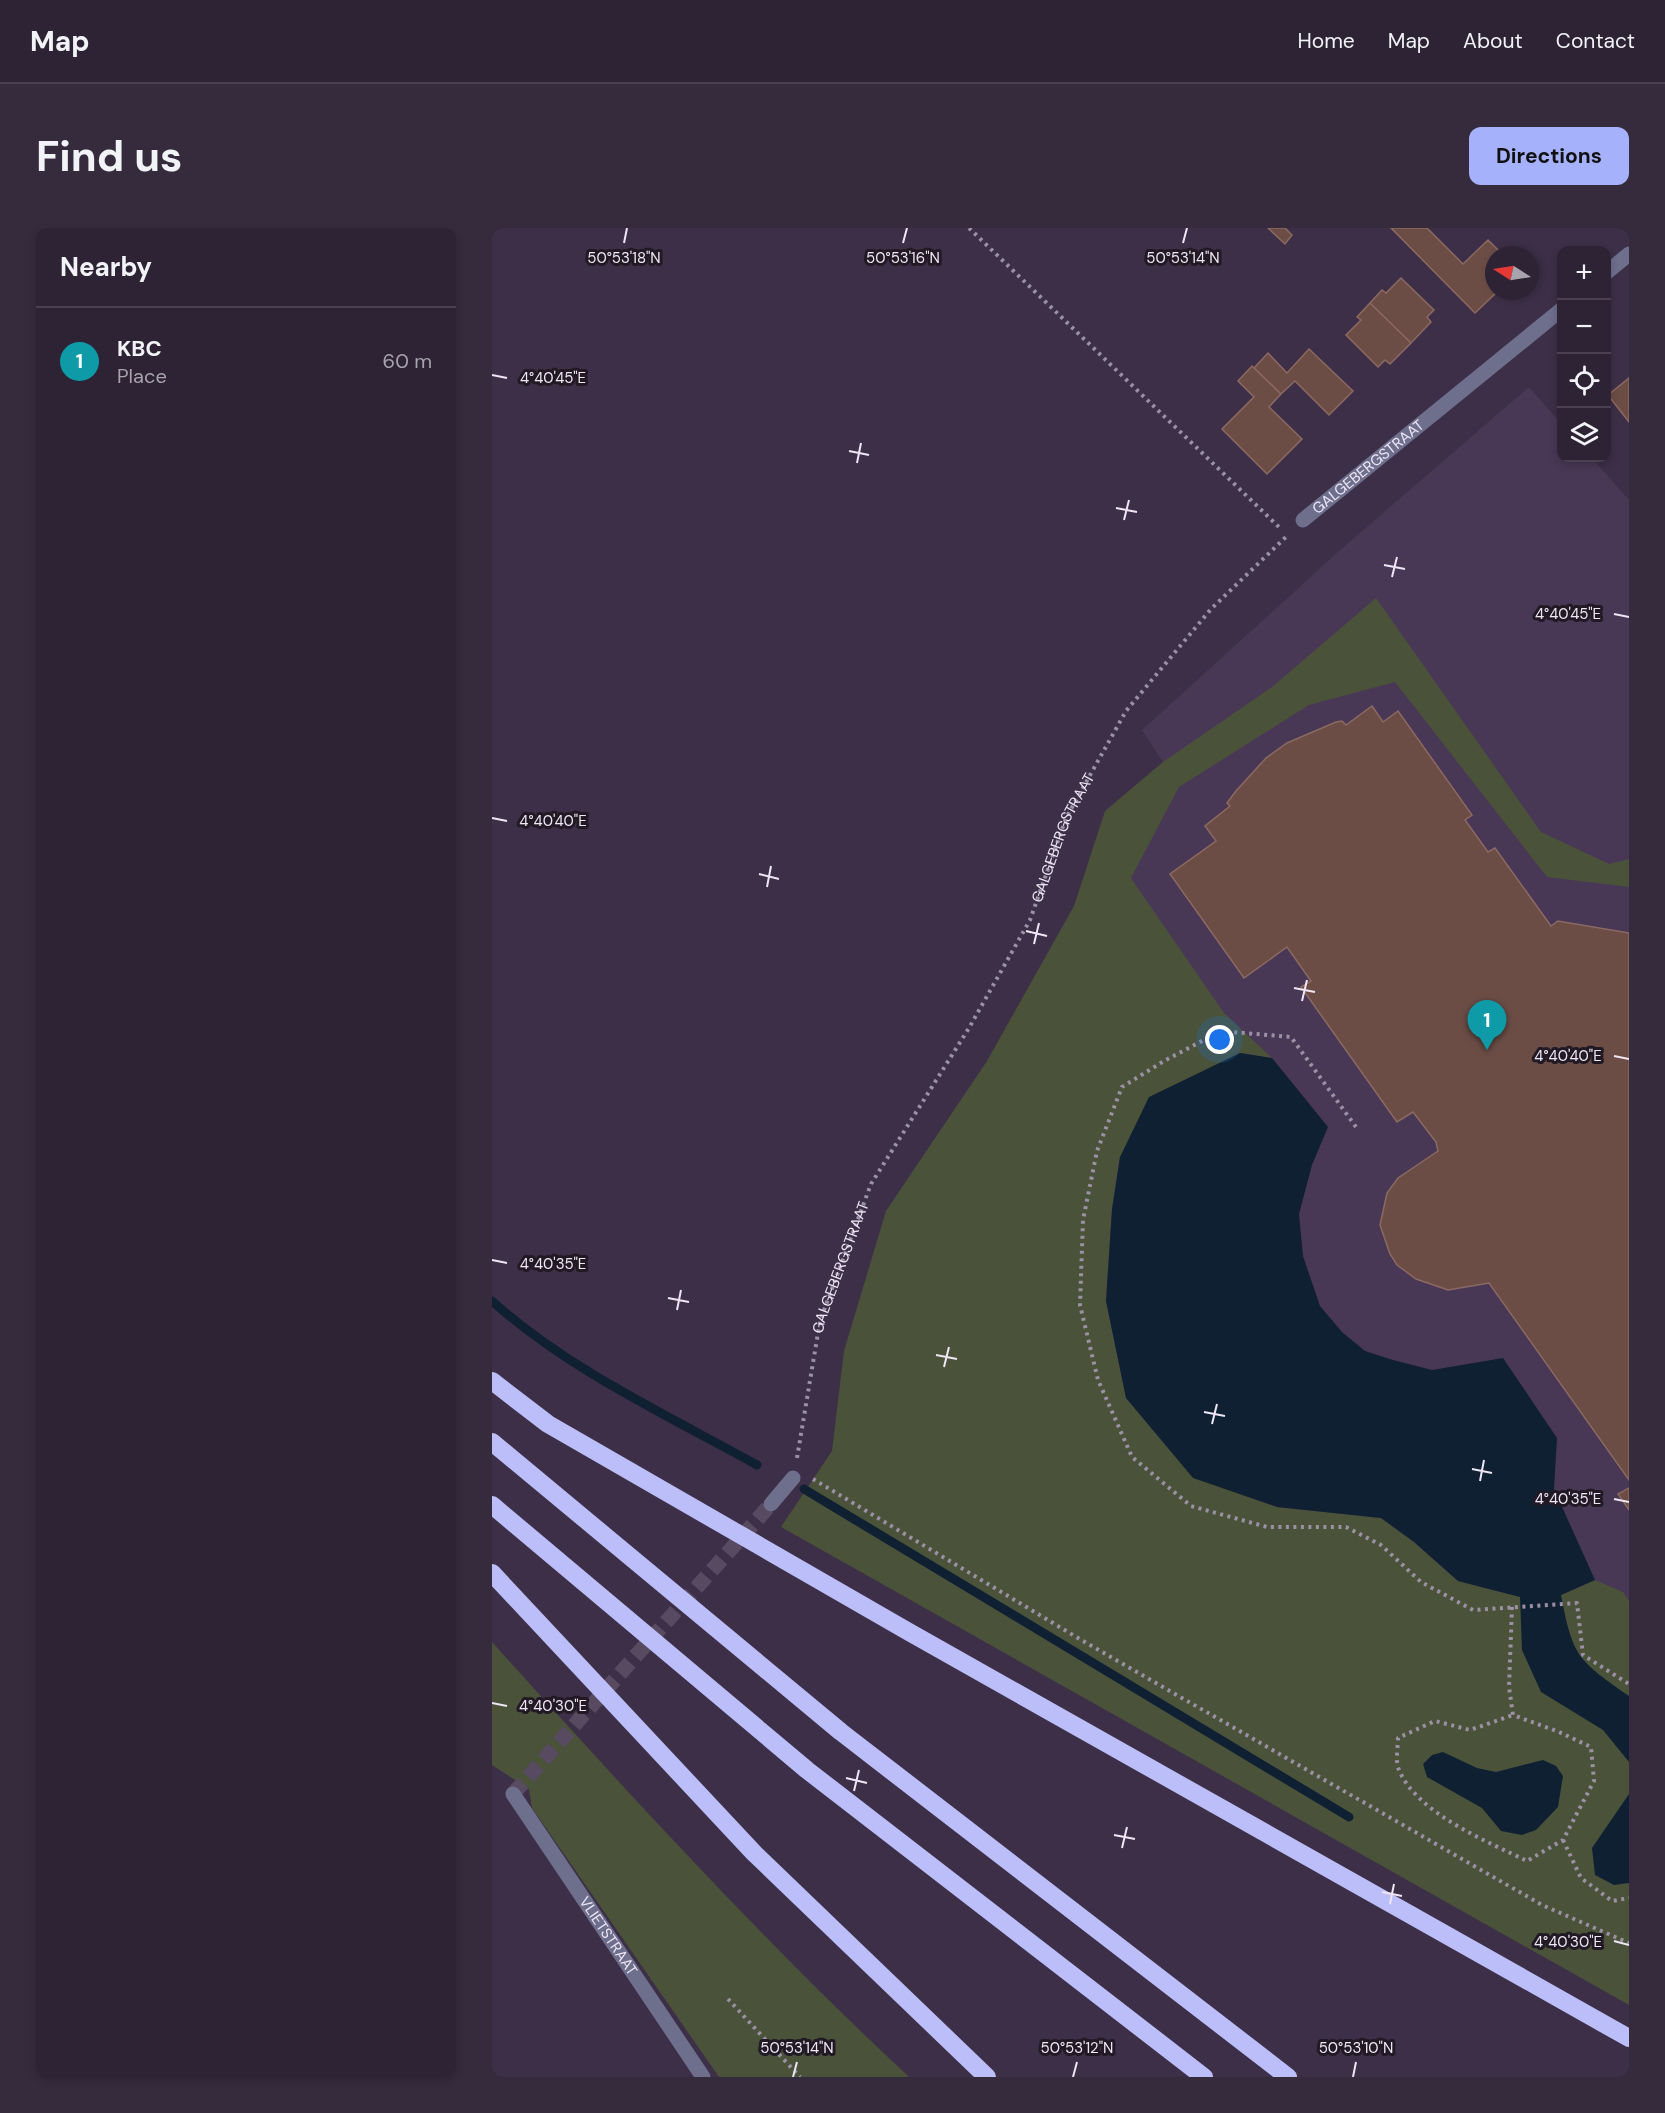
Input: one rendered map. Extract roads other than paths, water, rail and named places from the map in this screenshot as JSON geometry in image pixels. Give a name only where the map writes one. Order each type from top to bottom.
[{"type":"highway","points":[[492,1381],[548,1424],[920,1638],[1629,2038]]},
{"type":"highway","points":[[492,1442],[841,1732],[1288,2077]]},
{"type":"highway","points":[[492,1505],[807,1770],[1204,2077]]},
{"type":"highway","points":[[492,1574],[754,1853],[987,2077]]},
{"type":"street","points":[[1611,269],[1629,254]]},
{"type":"street","name":"GALGEBERGSTRAAT","points":[[1303,520],[1557,313]]},
{"type":"street","points":[[771,1504],[792,1478]]},
{"type":"street","name":"VLIETSTRAAT","points":[[513,1794],[703,2077]]},
{"type":"water","points":[[1240,1053],[1272,1058],[1328,1127],[1312,1165],[1299,1214],[1303,1256],[1320,1306],[1342,1332],[1365,1351],[1393,1360],[1432,1370],[1503,1358],[1557,1438],[1554,1489],[1595,1580],[1561,1595],[1565,1616],[1580,1656],[1599,1674],[1629,1696],[1629,1762],[1603,1730],[1541,1692],[1522,1650],[1520,1597],[1458,1581],[1414,1542],[1381,1518],[1277,1507],[1193,1478],[1126,1398],[1106,1301],[1112,1209],[1120,1157],[1149,1097]]},
{"type":"water","points":[[1443,1752],[1477,1768],[1496,1772],[1543,1760],[1556,1766],[1563,1776],[1558,1807],[1536,1830],[1522,1835],[1501,1831],[1482,1808],[1427,1777],[1423,1764],[1432,1755]]},
{"type":"water","points":[[1629,1794],[1629,1883],[1614,1885],[1595,1875],[1592,1848]]},
{"type":"waterway","points":[[492,1301],[553,1349],[586,1370],[757,1465]]},
{"type":"waterway","points":[[804,1489],[1349,1817]]},
{"type":"tunnel","points":[[513,1794],[771,1504]]},
{"type":"place","name":"KBC","points":[[1487,1050]]}]
